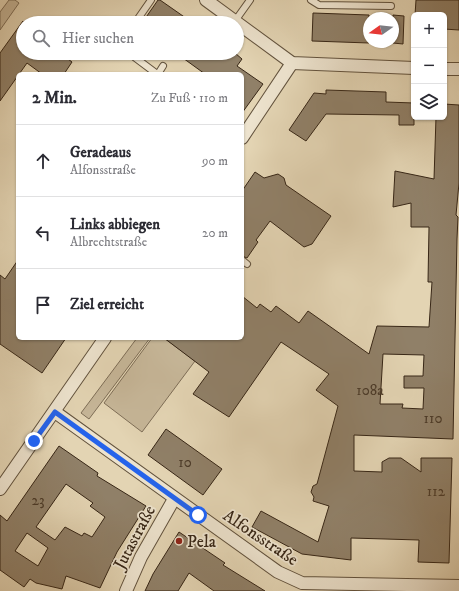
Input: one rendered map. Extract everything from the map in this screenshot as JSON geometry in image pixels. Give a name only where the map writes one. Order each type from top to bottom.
[{"type":"street","points":[[206,0],[229,16]]},
{"type":"street","points":[[244,27],[292,63],[411,68]]},
{"type":"street","points":[[244,135],[292,63]]},
{"type":"street","points":[[447,69],[459,69]]},
{"type":"street","points":[[0,489],[104,340]]},
{"type":"street","name":"Alfonsstraße","points":[[55,412],[174,499],[301,587],[459,586]]},
{"type":"street","name":"Jutastraße","points":[[126,591],[141,557],[174,499]]},
{"type":"lane","points":[[140,16],[151,0]]},
{"type":"lane","points":[[239,16],[250,0]]},
{"type":"lane","points":[[311,0],[319,5],[391,6]]},
{"type":"lane","points":[[138,60],[154,72]]},
{"type":"lane","points":[[158,72],[163,66]]},
{"type":"shaded area","points":[[9,0],[15,0],[19,3],[0,30],[0,12]]},
{"type":"shaded area","points":[[136,340],[148,340],[89,419],[81,413]]},
{"type":"shaded area","points":[[151,340],[167,340],[195,361],[142,432],[104,403]]},
{"type":"building","points":[[158,0],[160,0],[183,16],[147,16]]},
{"type":"building","points":[[416,0],[459,0],[459,30],[447,29],[447,12],[415,12]]},
{"type":"building","points":[[313,13],[363,15],[363,43],[312,41]]},
{"type":"building","points":[[399,16],[404,16],[403,44],[399,44]]},
{"type":"building","points":[[16,31],[16,60],[69,60],[72,62],[65,72],[39,72],[27,63],[21,72],[16,72],[16,78],[0,101],[0,53]]},
{"type":"building","points":[[186,60],[241,60],[237,66],[263,84],[244,110],[244,72],[202,72]]},
{"type":"building","points":[[326,90],[386,92],[386,102],[411,103],[411,120],[414,120],[414,125],[399,125],[399,115],[326,114],[306,141],[289,130],[314,93],[326,94]]},
{"type":"building","points":[[447,104],[459,105],[459,183],[456,215],[458,217],[453,439],[354,435],[354,471],[382,472],[382,462],[389,458],[401,458],[421,472],[421,458],[452,458],[449,563],[418,562],[419,540],[351,538],[351,560],[302,554],[252,527],[261,511],[318,542],[329,506],[313,501],[314,497],[311,492],[313,486],[317,484],[338,406],[316,390],[329,374],[281,342],[229,417],[193,394],[209,372],[167,340],[244,340],[244,298],[257,308],[260,304],[271,312],[276,306],[299,323],[308,311],[369,354],[377,326],[429,327],[432,282],[428,282],[429,227],[411,227],[411,203],[393,207],[395,171],[434,179],[436,120],[447,120]],"holes":[[[383,354],[424,355],[423,376],[404,376],[404,388],[424,388],[423,409],[402,408],[403,404],[380,404]]]},
{"type":"building","points":[[255,172],[264,178],[278,174],[284,178],[286,185],[331,216],[312,244],[304,247],[270,221],[256,240],[258,242],[247,258],[244,257],[244,188]]},
{"type":"building","points":[[16,263],[16,340],[65,340],[42,373],[0,344],[0,275],[5,279]]},
{"type":"building","points":[[166,429],[222,469],[203,495],[148,455]]},
{"type":"building","points":[[59,446],[98,473],[97,476],[146,506],[117,552],[100,588],[66,576],[62,589],[36,583],[30,579],[24,587],[0,570],[0,515],[7,521]],"holes":[[[66,484],[93,503],[90,506],[105,517],[92,537],[84,533],[82,536],[65,527],[55,540],[36,527]],[[27,533],[48,548],[38,566],[15,551]]]},
{"type":"building","points":[[179,532],[225,563],[223,565],[265,591],[214,591],[189,573],[178,591],[145,591],[153,574]]},
{"type":"place","name":"Pela","points":[[179,541]]},
{"type":"route","points":[[34,441],[55,412],[198,515]]}]
